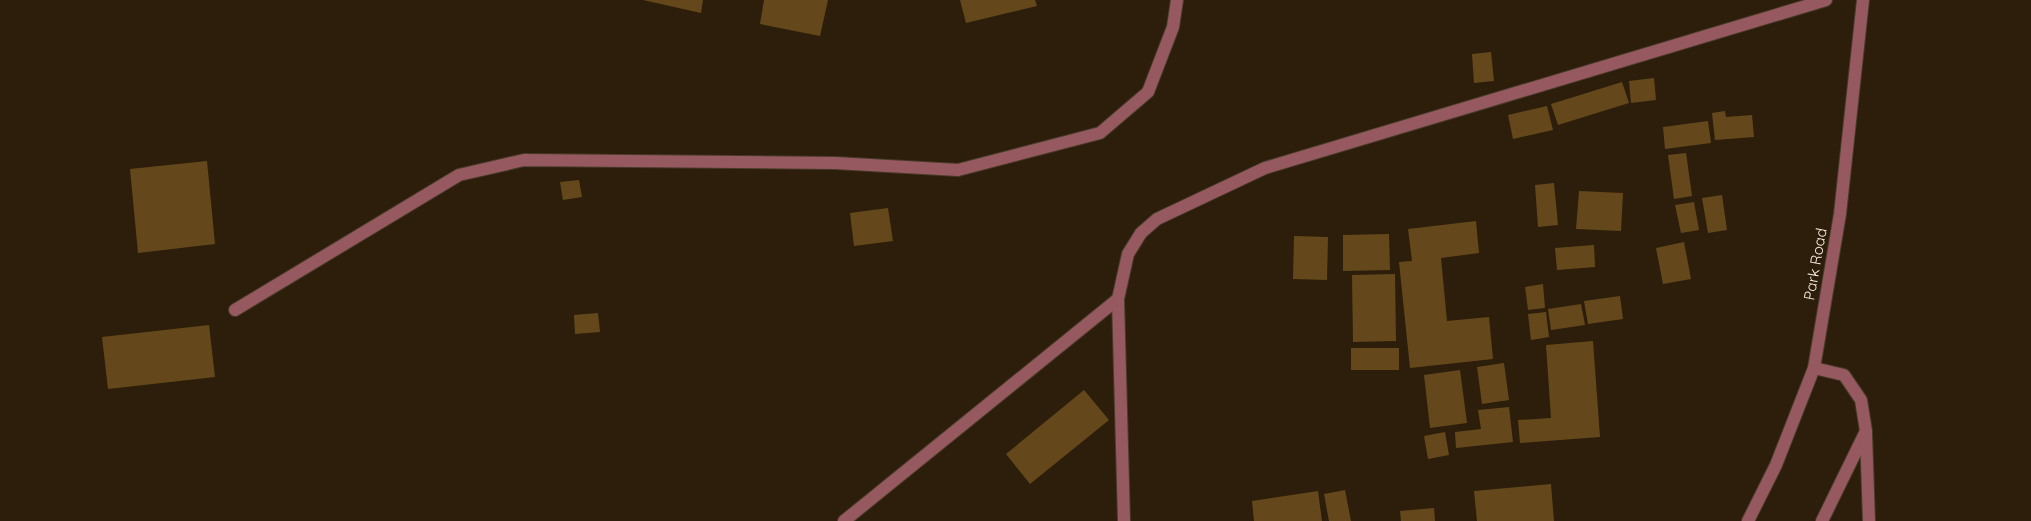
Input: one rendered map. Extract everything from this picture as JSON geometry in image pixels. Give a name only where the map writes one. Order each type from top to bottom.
[{"type":"street","points":[[235,310],[459,175],[524,160],[835,163],[958,170],[1100,133],[1148,92],[1173,27],[1177,0]]},
{"type":"street","points":[[1124,521],[1118,299],[1128,254],[1141,233],[1157,219],[1265,168],[1826,0]]},
{"type":"street","name":"Park Road","points":[[1748,521],[1776,466],[1814,368],[1840,214],[1863,0]]},
{"type":"street","points":[[844,521],[1118,299]]},
{"type":"street","points":[[1814,368],[1844,375],[1861,400],[1866,431],[1870,521]]},
{"type":"street","points":[[1822,521],[1866,431]]},
{"type":"building","points":[[643,0],[703,0],[701,13]]},
{"type":"building","points":[[764,0],[828,0],[820,36],[760,24]]},
{"type":"building","points":[[960,0],[1035,0],[1037,6],[966,23]]},
{"type":"building","points":[[1491,52],[1494,81],[1474,83],[1472,54]]},
{"type":"building","points":[[1654,78],[1656,100],[1631,103],[1629,81]]},
{"type":"building","points":[[1622,82],[1629,103],[1558,125],[1551,104]]},
{"type":"building","points":[[1547,106],[1553,130],[1513,139],[1508,115]]},
{"type":"building","points":[[1725,111],[1726,117],[1752,115],[1754,137],[1715,140],[1712,113]]},
{"type":"building","points":[[1708,121],[1711,143],[1665,149],[1663,127]]},
{"type":"building","points":[[1686,153],[1692,196],[1674,199],[1668,155]]},
{"type":"building","points":[[207,161],[215,244],[138,253],[130,169]]},
{"type":"building","points":[[579,180],[582,197],[563,200],[560,182]]},
{"type":"building","points":[[1554,183],[1558,225],[1538,227],[1535,185]]},
{"type":"building","points":[[1579,191],[1623,193],[1621,231],[1576,229]]},
{"type":"building","points":[[1722,195],[1727,230],[1708,233],[1702,198]]},
{"type":"building","points":[[1694,202],[1699,230],[1681,233],[1675,205]]},
{"type":"building","points":[[888,208],[893,241],[854,246],[850,213]]},
{"type":"building","points":[[1476,221],[1479,253],[1441,258],[1447,321],[1489,317],[1493,359],[1410,368],[1399,262],[1412,261],[1408,229]]},
{"type":"building","points":[[1389,234],[1390,270],[1343,271],[1343,235]]},
{"type":"building","points":[[1294,236],[1328,237],[1327,280],[1293,279]]},
{"type":"building","points":[[1684,242],[1691,279],[1663,284],[1656,248]]},
{"type":"building","points":[[1594,245],[1595,267],[1557,270],[1555,248]]},
{"type":"building","points":[[1395,274],[1396,341],[1353,342],[1352,275]]},
{"type":"building","points":[[1543,284],[1545,308],[1528,310],[1525,287]]},
{"type":"building","points":[[1620,296],[1623,319],[1588,324],[1584,301]]},
{"type":"building","points":[[1581,304],[1585,325],[1551,330],[1548,309]]},
{"type":"building","points":[[1546,312],[1549,337],[1531,340],[1528,314]]},
{"type":"building","points":[[598,313],[600,332],[575,334],[574,315]]},
{"type":"building","points":[[209,325],[215,377],[108,389],[102,337]]},
{"type":"building","points":[[1593,341],[1600,437],[1520,443],[1518,420],[1551,418],[1546,345]]},
{"type":"building","points":[[1351,348],[1399,348],[1399,370],[1351,370]]},
{"type":"building","points":[[1504,363],[1509,400],[1482,404],[1477,367]]},
{"type":"building","points":[[1460,370],[1467,423],[1430,428],[1424,375]]},
{"type":"building","points":[[1084,390],[1109,420],[1030,484],[1006,454]]},
{"type":"building","points":[[1509,407],[1513,442],[1456,448],[1455,432],[1481,429],[1478,410]]},
{"type":"building","points":[[1445,432],[1449,455],[1428,459],[1424,436]]},
{"type":"building","points":[[1551,484],[1554,521],[1477,521],[1474,491]]},
{"type":"building","points":[[1345,490],[1351,521],[1329,521],[1324,494]]},
{"type":"building","points":[[1318,491],[1322,521],[1254,521],[1252,501]]},
{"type":"building","points":[[1434,508],[1435,521],[1401,521],[1400,511]]}]
